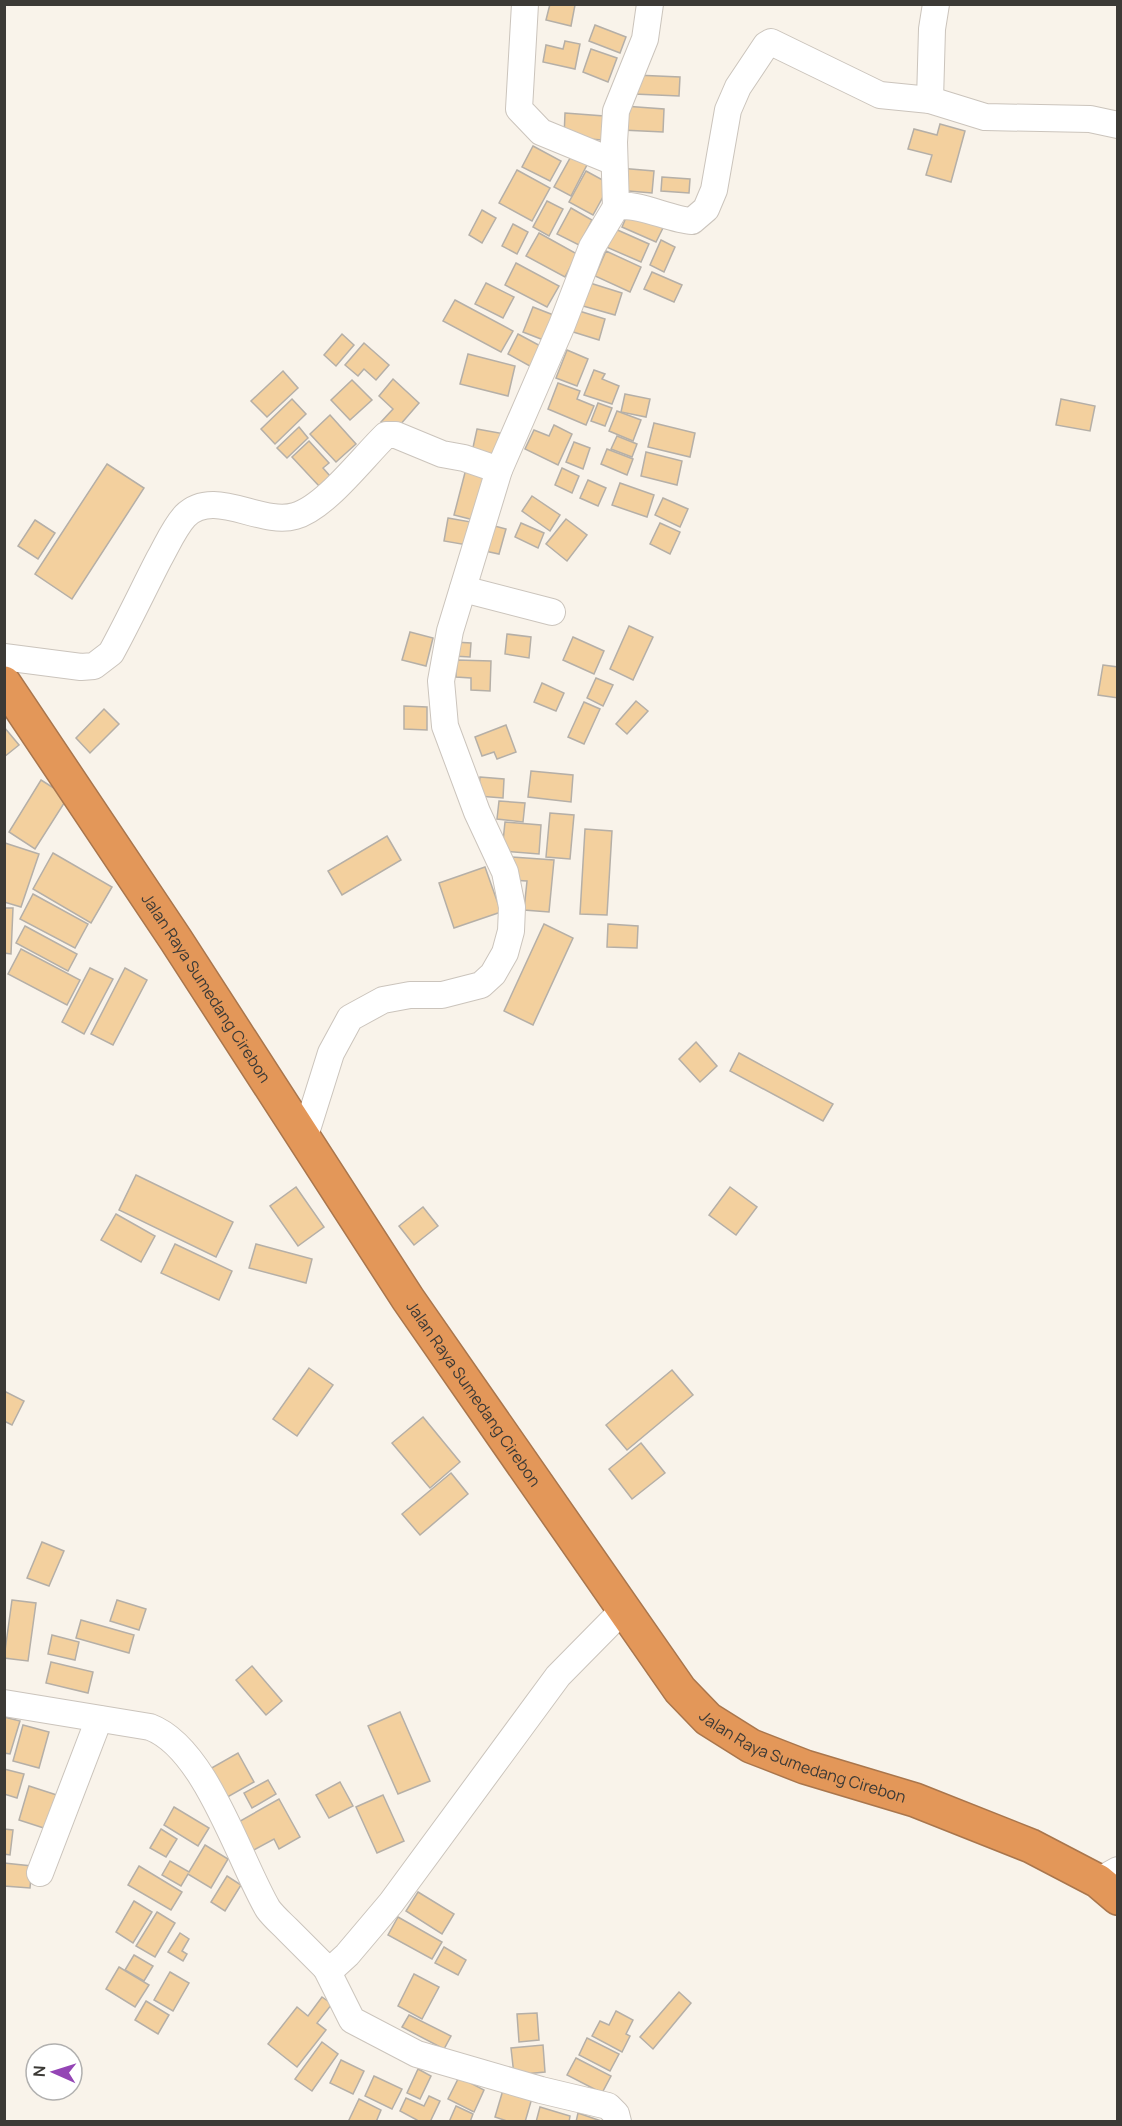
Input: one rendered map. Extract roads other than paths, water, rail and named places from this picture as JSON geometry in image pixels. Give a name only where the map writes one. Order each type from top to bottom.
[{"type":"highway","name":"Jalan Raya Sumedang Cirebon","points":[[4,683],[176,940],[415,1309],[680,1690],[708,1719],[751,1746],[805,1767],[915,1800],[1030,1846],[1111,1883]]},
{"type":"street","points":[[525,4],[519,109],[541,132],[614,162]]},
{"type":"street","points":[[304,1139],[331,1053],[350,1018],[383,1000],[410,995],[442,995],[481,985],[493,974],[505,953],[511,931],[512,907],[505,872],[477,812],[444,726],[441,681],[450,631],[499,470],[562,325],[592,247],[616,207],[614,162],[616,111],[645,39],[650,4]]},
{"type":"street","points":[[930,100],[932,29],[936,4]]},
{"type":"street","points":[[616,207],[634,207],[679,220],[692,221],[706,209],[714,190],[728,110],[738,87],[766,45],[771,42],[880,95],[930,100],[985,117],[1090,119],[1118,124]]},
{"type":"street","points":[[4,657],[81,667],[94,666],[111,653],[173,534],[186,515],[204,506],[225,505],[266,517],[283,519],[297,516],[316,506],[386,435],[396,435],[442,454],[464,458],[499,470]]},
{"type":"street","points":[[463,589],[552,612]]},
{"type":"street","points":[[326,1968],[335,1966],[355,1946],[391,1903],[558,1676],[625,1608]]},
{"type":"street","points":[[4,1703],[150,1727],[172,1739],[184,1752],[208,1788],[270,1911],[326,1968],[352,2020],[417,2054],[541,2090],[608,2106],[616,2114],[618,2121]]},
{"type":"street","points":[[40,1873],[99,1719]]}]
